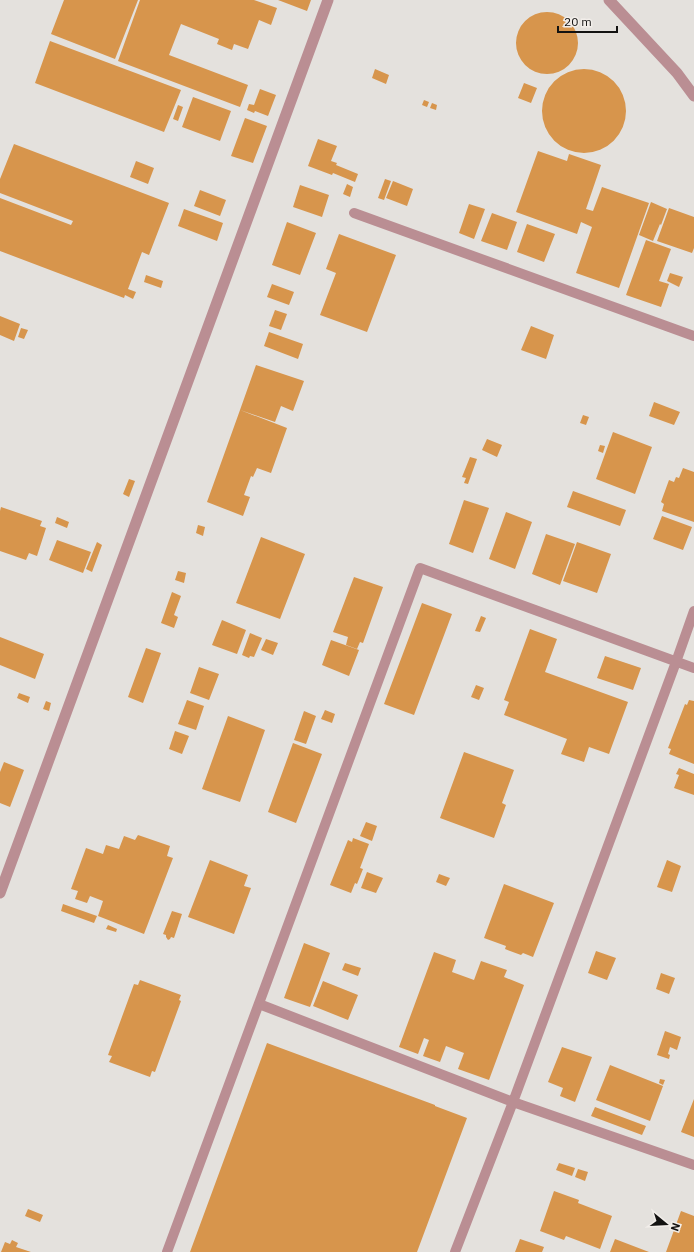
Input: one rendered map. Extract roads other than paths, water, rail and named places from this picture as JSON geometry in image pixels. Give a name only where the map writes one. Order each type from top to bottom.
[{"type":"street","points":[[0,893],[328,0]]},
{"type":"street","points":[[609,0],[677,73],[694,96]]},
{"type":"lane","points":[[354,213],[694,336]]},
{"type":"lane","points":[[167,1252],[420,568],[694,668]]},
{"type":"lane","points":[[455,1252],[513,1102],[694,611]]},
{"type":"lane","points":[[259,1004],[513,1102],[694,1165]]}]
